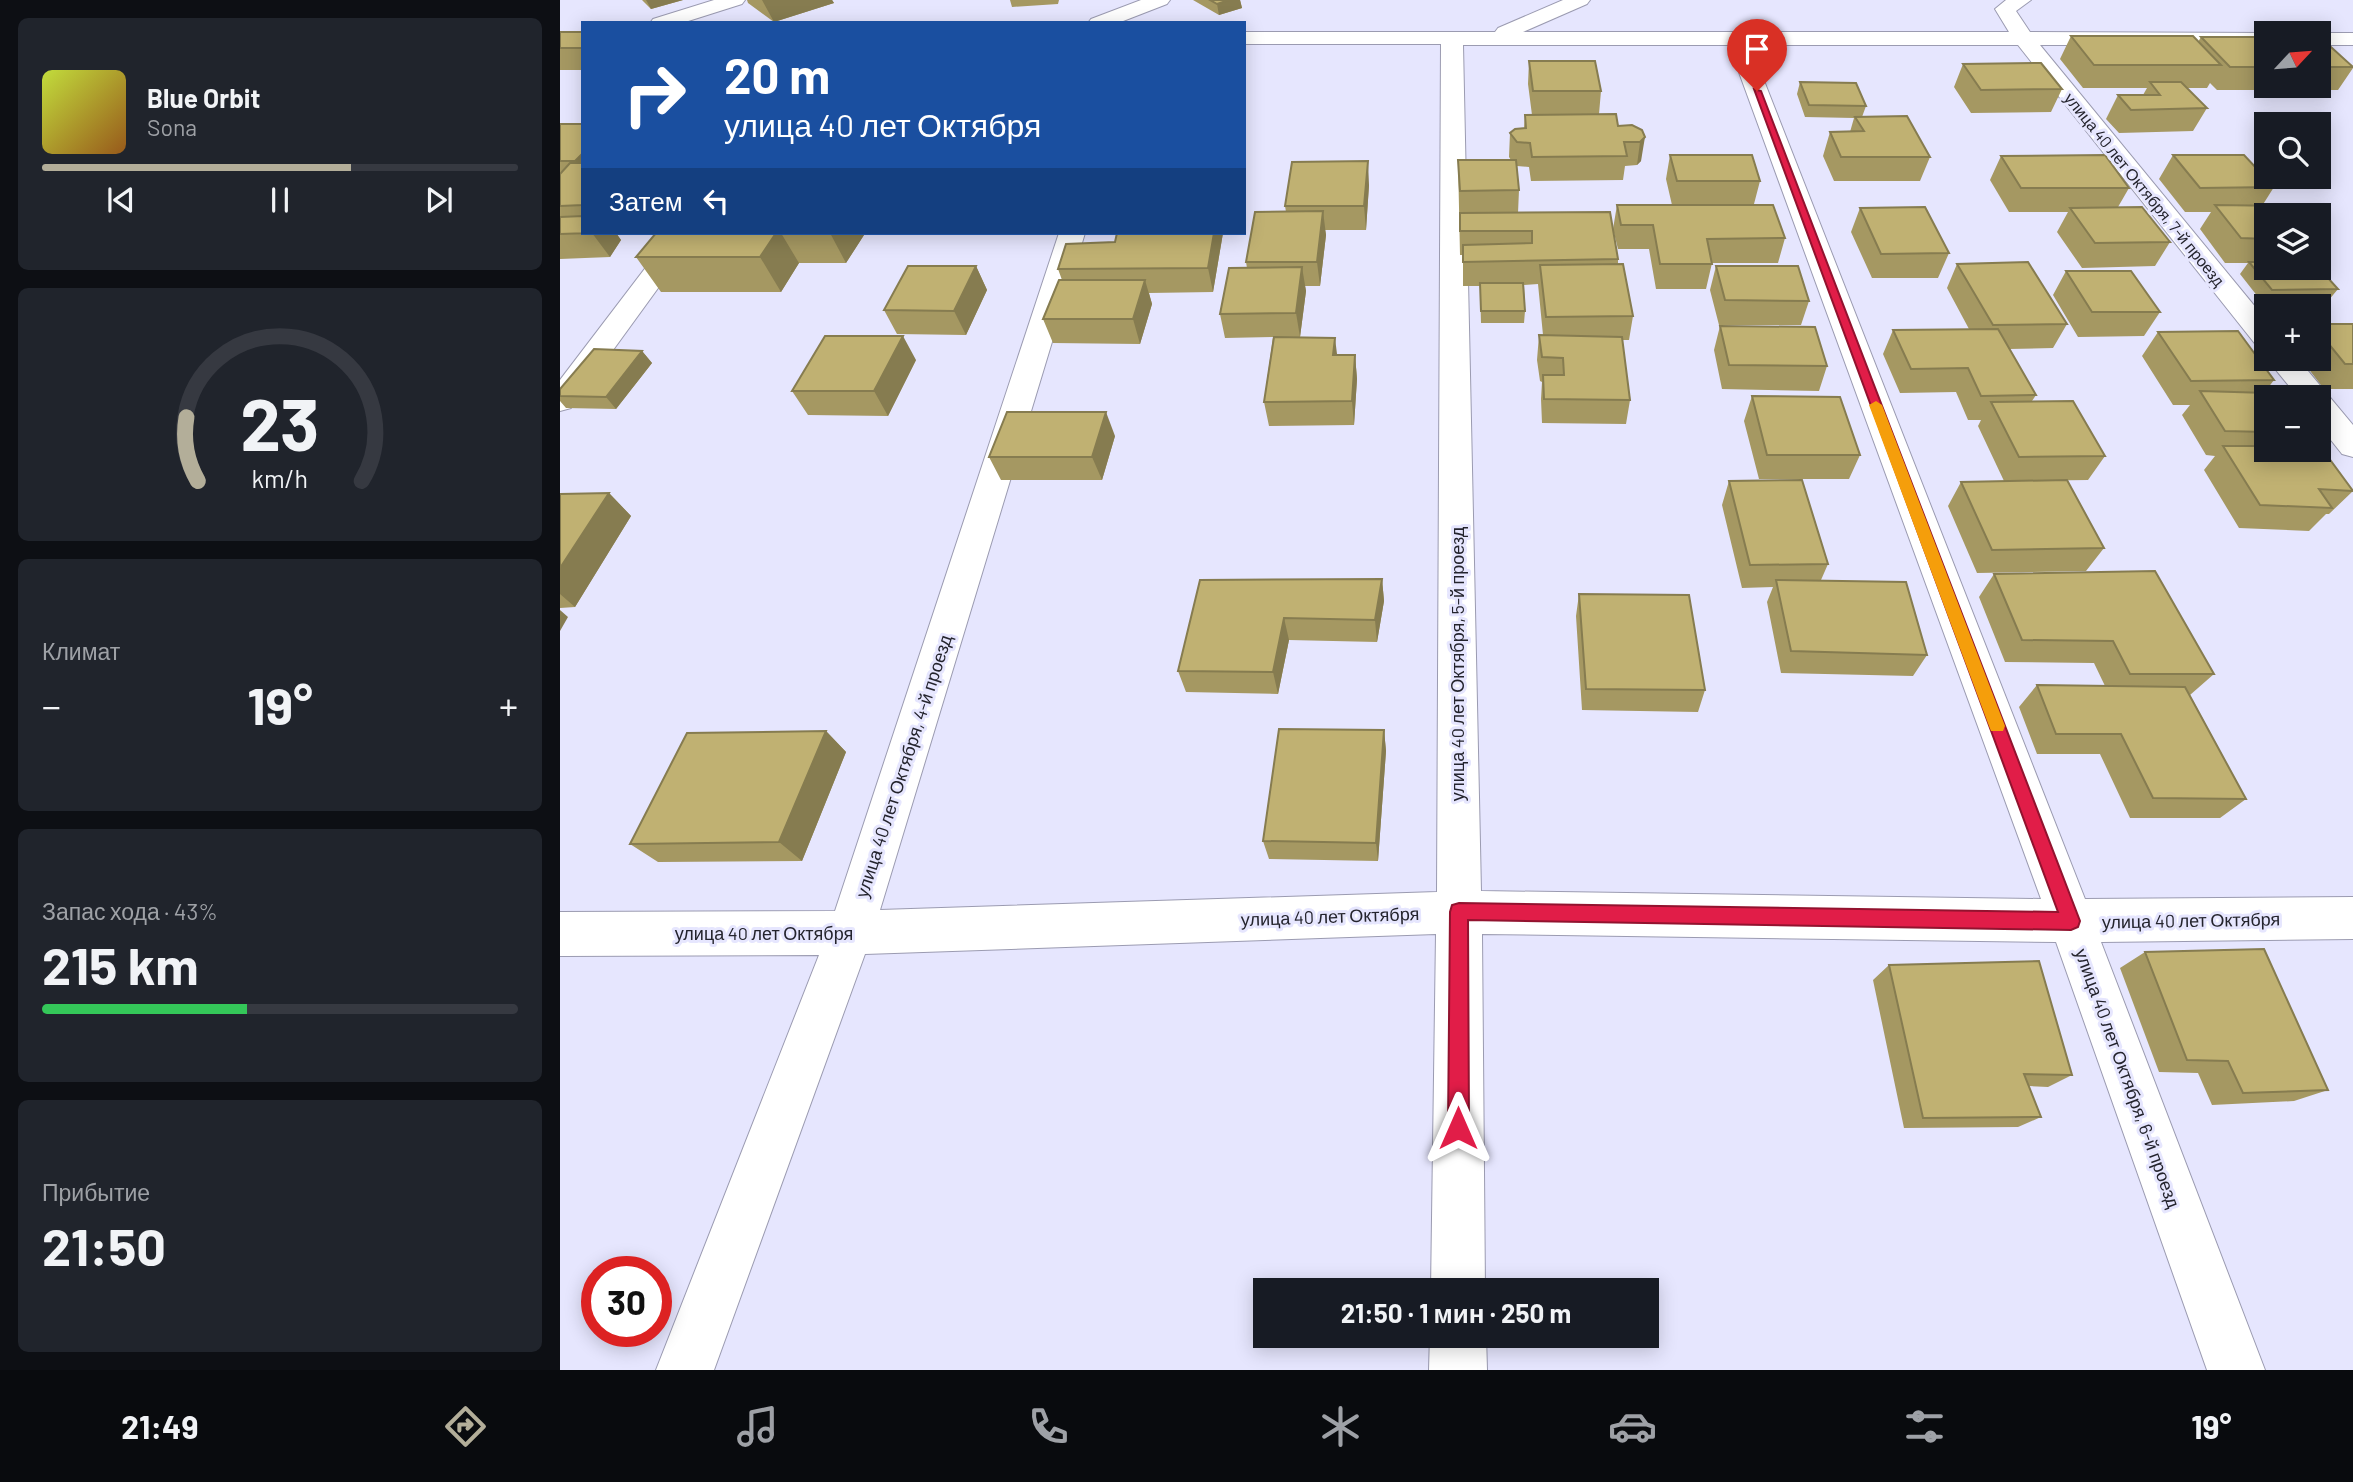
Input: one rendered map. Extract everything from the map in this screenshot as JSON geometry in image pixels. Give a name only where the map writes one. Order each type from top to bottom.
[{"type":"street","points":[[667,21],[735,0]]},
{"type":"street","points":[[1103,21],[1160,0]]},
{"type":"street","points":[[1490,39],[1580,0]]},
{"type":"street","name":"улица 40 лет Октября, 7-й проезд","points":[[2021,0],[2005,9],[2024,38],[2254,324]]},
{"type":"street","points":[[1246,37],[2254,39]]},
{"type":"street","name":"улица 40 лет Октября, 5-й проезд","points":[[1452,39],[1459,912],[1458,1278]]},
{"type":"street","points":[[2336,39],[2353,55]]},
{"type":"street","name":"улица 40 лет Октября, 6-й проезд","points":[[1737,40],[2071,921],[2235,1370]]},
{"type":"street","points":[[560,401],[684,235]]},
{"type":"street","name":"улица 40 лет Октября, 4-й проезд","points":[[685,1370],[850,933],[1071,235]]},
{"type":"street","points":[[2293,371],[2304,385]]},
{"type":"street","points":[[2331,419],[2353,446]]},
{"type":"street","name":"улица 40 лет Октября","points":[[560,934],[850,933],[1459,912],[2071,921],[2353,918]]},
{"type":"street","points":[[1458,1348],[1458,1370]]},
{"type":"building","points":[[1210,0],[1229,0],[1217,4]]},
{"type":"building","points":[[560,32],[581,32],[581,48],[560,48]]},
{"type":"building","points":[[2071,36],[2193,36],[2221,65],[2094,65]]},
{"type":"building","points":[[2201,37],[2254,37],[2254,67],[2230,67]]},
{"type":"building","points":[[2331,47],[2353,67],[2331,67]]},
{"type":"building","points":[[1529,61],[1595,61],[1601,91],[1533,91]]},
{"type":"building","points":[[2041,63],[2062,89],[1981,90],[1963,64]]},
{"type":"building","points":[[1800,82],[1856,83],[1866,106],[1809,105]]},
{"type":"building","points":[[2150,82],[2181,82],[2207,108],[2131,110],[2118,95],[2160,95]]},
{"type":"building","points":[[1616,114],[1618,126],[1632,125],[1642,130],[1645,137],[1640,142],[1624,142],[1627,156],[1532,157],[1530,143],[1517,142],[1510,133],[1515,129],[1526,128],[1525,115]]},
{"type":"building","points":[[1907,116],[1930,157],[1841,157],[1830,132],[1864,131],[1855,117]]},
{"type":"building","points":[[560,124],[581,124],[581,155],[575,161],[560,161]]},
{"type":"building","points":[[1670,155],[1752,155],[1760,181],[1677,181]]},
{"type":"building","points":[[2105,155],[2129,188],[2021,188],[2001,156]]},
{"type":"building","points":[[2173,155],[2244,155],[2254,166],[2254,187],[2200,188]]},
{"type":"building","points":[[1458,160],[1516,160],[1519,190],[1460,191]]},
{"type":"building","points":[[1368,161],[1364,206],[1285,206],[1292,162]]},
{"type":"building","points":[[570,163],[581,163],[581,205],[560,206],[560,174]]},
{"type":"building","points":[[1617,205],[1773,205],[1785,238],[1707,239],[1712,264],[1660,264],[1653,225],[1621,225]]},
{"type":"building","points":[[2215,205],[2254,206],[2254,239],[2241,238]]},
{"type":"building","points":[[1925,207],[1949,253],[1881,254],[1860,208]]},
{"type":"building","points":[[2142,207],[2170,242],[2095,243],[2070,208]]},
{"type":"building","points":[[1323,211],[1317,262],[1246,262],[1255,212]]},
{"type":"building","points":[[1610,212],[1618,259],[1463,262],[1463,245],[1532,243],[1532,231],[1460,231],[1460,213]]},
{"type":"building","points":[[581,216],[581,233],[560,234],[560,217]]},
{"type":"building","points":[[654,235],[775,235],[760,257],[636,257]]},
{"type":"building","points":[[1117,235],[1214,235],[1208,268],[1058,269],[1066,244],[1115,242]]},
{"type":"building","points":[[2028,262],[2067,324],[1993,325],[1957,264]]},
{"type":"building","points":[[1623,264],[1633,316],[1546,317],[1540,265]]},
{"type":"building","points":[[908,266],[976,266],[954,311],[884,310]]},
{"type":"building","points":[[1716,266],[1798,266],[1809,301],[1725,300]]},
{"type":"building","points":[[1302,267],[1296,313],[1220,314],[1229,268]]},
{"type":"building","points":[[2066,271],[2131,271],[2160,312],[2092,312]]},
{"type":"building","points":[[1059,280],[1145,280],[1133,319],[1043,319]]},
{"type":"building","points":[[2264,280],[2330,280],[2338,289],[2272,290]]},
{"type":"building","points":[[1480,283],[1523,283],[1525,311],[1481,311]]},
{"type":"building","points":[[2331,324],[2353,324],[2353,364],[2345,364],[2331,347]]},
{"type":"building","points":[[1720,326],[1815,327],[1827,366],[1729,365]]},
{"type":"building","points":[[1998,329],[2036,395],[1981,396],[1968,368],[1911,369],[1893,330]]},
{"type":"building","points":[[2238,331],[2254,353],[2254,371],[2267,371],[2274,380],[2191,381],[2158,332]]},
{"type":"building","points":[[1539,335],[1622,337],[1630,400],[1544,399],[1543,375],[1564,375],[1563,358],[1542,357]]},
{"type":"building","points":[[825,336],[903,336],[874,391],[792,391]]},
{"type":"building","points":[[1274,337],[1335,338],[1333,355],[1355,355],[1352,401],[1264,402]]},
{"type":"building","points":[[594,349],[642,351],[606,397],[560,396],[560,389]]},
{"type":"building","points":[[2200,391],[2254,393],[2254,432],[2225,431]]},
{"type":"building","points":[[1752,396],[1840,397],[1860,455],[1767,455]]},
{"type":"building","points":[[2073,401],[2105,456],[2019,457],[1991,402]]},
{"type":"building","points":[[1007,412],[1106,412],[1092,457],[989,457]]},
{"type":"building","points":[[2223,446],[2254,446],[2254,462],[2331,461],[2353,491],[2319,489],[2332,508],[2260,505]]},
{"type":"building","points":[[1802,480],[1828,564],[1750,565],[1729,481]]},
{"type":"building","points":[[2067,480],[2104,548],[1992,550],[1961,482]]},
{"type":"building","points":[[609,493],[560,568],[560,494]]},
{"type":"building","points":[[2155,571],[2214,674],[2130,674],[2113,641],[2022,640],[1994,574]]},
{"type":"building","points":[[1382,579],[1375,620],[1284,618],[1273,672],[1178,671],[1200,580]]},
{"type":"building","points":[[1776,580],[1906,582],[1927,655],[1791,651]]},
{"type":"building","points":[[1579,594],[1689,595],[1705,690],[1586,689]]},
{"type":"building","points":[[2037,685],[2185,687],[2246,799],[2153,798],[2121,734],[2056,734]]},
{"type":"building","points":[[1279,729],[1384,730],[1376,843],[1263,841]]},
{"type":"building","points":[[826,731],[779,842],[630,844],[687,733]]},
{"type":"building","points":[[2264,949],[2328,1090],[2243,1093],[2228,1061],[2187,1060],[2145,952]]},
{"type":"building","points":[[2039,961],[2072,1075],[2024,1074],[2041,1117],[1923,1118],[1889,965]]},
{"type":"slow traffic","points":[[1876,405],[1997,726]]},
{"type":"route","points":[[1458,1128],[1459,912],[2071,921],[1757,91]]}]
